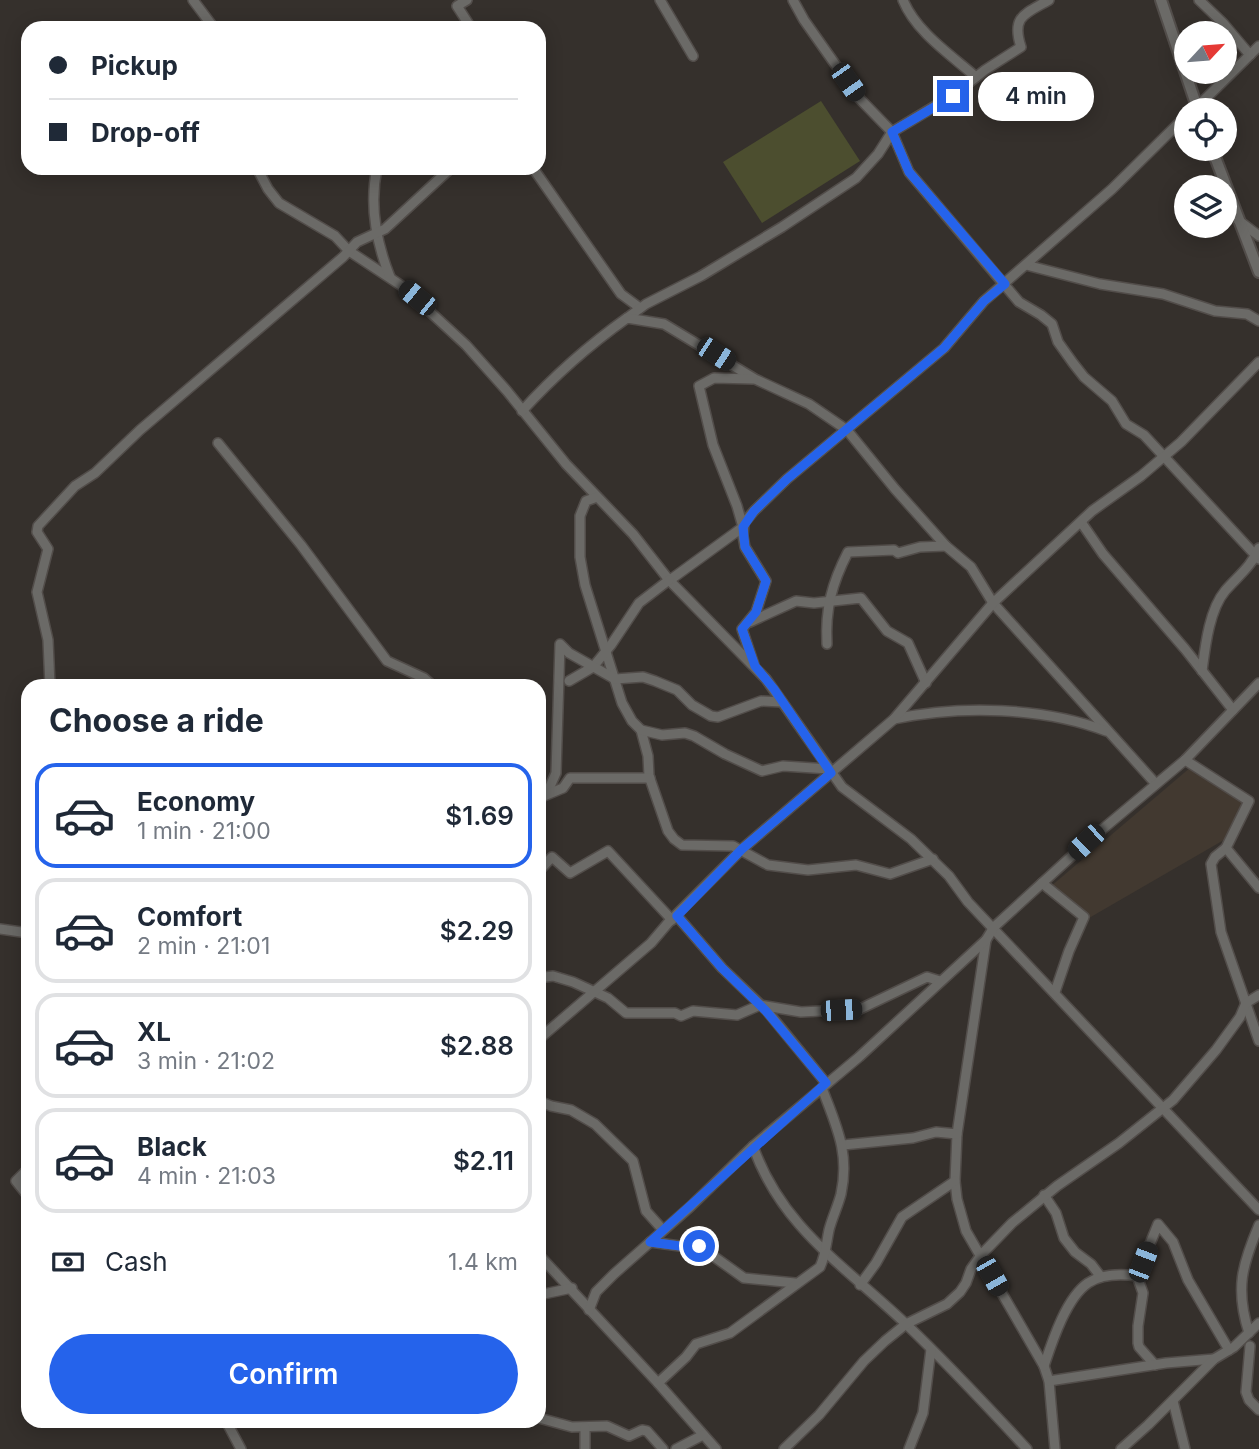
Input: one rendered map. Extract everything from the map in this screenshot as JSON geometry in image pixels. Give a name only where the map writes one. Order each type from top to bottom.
[{"type":"street","points":[[193,0],[209,21]]},
{"type":"street","points":[[467,0],[457,6],[467,21]]},
{"type":"street","points":[[660,0],[692,56]]},
{"type":"street","points":[[903,0],[906,8],[932,38],[976,77]]},
{"type":"street","points":[[1023,0],[1031,10]]},
{"type":"street","points":[[522,411],[607,332],[640,308],[701,276],[856,178],[877,155],[892,132],[953,96],[1021,47],[1017,25],[1020,18],[1049,0]]},
{"type":"street","points":[[1161,0],[1192,98]]},
{"type":"street","points":[[1199,0],[1250,55]]},
{"type":"street","points":[[795,1],[859,98],[892,132],[909,172],[1019,302],[1052,324],[1058,342],[1084,377],[1112,401],[1126,424],[1144,435],[1258,554],[1220,598],[1206,640],[1202,671]]},
{"type":"street","points":[[1207,98],[1259,46]]},
{"type":"street","points":[[569,681],[593,667],[639,603],[743,527],[754,511],[780,486],[944,348],[984,301],[1112,189],[1174,128]]},
{"type":"street","points":[[261,175],[279,203],[335,236],[349,251],[417,298],[466,345],[566,464],[633,534],[669,580],[741,656],[755,666]]},
{"type":"street","points":[[376,175],[375,233],[391,279]]},
{"type":"street","points":[[50,679],[48,640],[37,592],[48,549],[37,532],[38,526],[75,486],[95,472],[358,242],[385,229],[444,175]]},
{"type":"street","points":[[538,175],[621,294],[640,308]]},
{"type":"street","points":[[1237,219],[1259,236]]},
{"type":"street","points":[[1237,219],[1259,272]]},
{"type":"street","points":[[1026,265],[1091,282],[1163,294],[1215,311],[1247,314],[1259,321]]},
{"type":"street","points":[[627,318],[664,324],[755,379],[809,404],[847,430],[895,489],[946,545],[971,567],[993,603],[1156,785]]},
{"type":"street","points":[[546,1033],[651,943],[742,849],[894,719],[993,603],[1092,511],[1164,458],[1259,362]]},
{"type":"street","points":[[755,379],[713,378],[699,386],[713,445],[737,506],[745,547],[766,581],[756,612],[745,624],[743,633],[755,666],[842,787],[933,859],[968,902],[1259,1209]]},
{"type":"street","points":[[218,443],[301,545],[387,661],[425,679]]},
{"type":"street","points":[[597,497],[586,501],[580,516],[580,556],[585,585],[622,703],[632,721],[641,730],[650,778],[668,831],[678,843],[733,846],[768,864],[808,870],[856,865],[890,874],[933,859]]},
{"type":"street","points":[[1081,522],[1103,554],[1233,710]]},
{"type":"street","points":[[827,644],[825,624],[835,578],[848,552],[894,550],[898,553],[920,547],[946,545]]},
{"type":"street","points":[[745,624],[796,601],[814,603],[858,597],[864,600],[887,631],[908,643],[926,683]]},
{"type":"street","points":[[550,792],[556,773],[560,644],[569,653],[615,679],[643,677],[677,690],[692,705],[711,716],[718,717],[761,701],[782,702]]},
{"type":"street","points":[[590,1310],[593,1297],[599,1288],[753,1146],[859,1057],[986,940],[994,927],[1086,842],[1185,760],[1259,684]]},
{"type":"street","points":[[894,719],[946,712],[999,711],[1060,716],[1110,732]]},
{"type":"street","points":[[641,730],[662,735],[685,733],[694,736],[762,771],[783,766],[830,771]]},
{"type":"street","points":[[1185,760],[1249,801],[1226,848],[1211,864],[1222,932],[1259,1041]]},
{"type":"street","points":[[546,794],[563,788],[570,778],[650,778]]},
{"type":"street","points":[[546,788],[550,792]]},
{"type":"street","points":[[1226,848],[1259,888]]},
{"type":"street","points":[[546,863],[552,857],[570,873],[608,851],[760,1005],[824,1085],[843,1145],[841,1192],[828,1232],[826,1254],[820,1266],[730,1332],[696,1344],[658,1383]]},
{"type":"street","points":[[1042,883],[1084,918],[1055,992]]},
{"type":"street","points":[[0,929],[21,932]]},
{"type":"street","points":[[986,940],[957,1134],[957,1199],[966,1231],[1044,1366],[1049,1381],[1055,1449]]},
{"type":"street","points":[[546,977],[563,978],[603,995],[621,1010],[634,1014],[675,1013],[681,1016],[693,1012],[737,1015],[760,1005],[801,1012],[860,1009],[927,977],[940,981]]},
{"type":"street","points":[[784,1449],[819,1415],[864,1361],[906,1324],[934,1311],[960,1292],[981,1255],[1012,1223],[1044,1195],[1164,1108],[1216,1049],[1240,1017],[1246,1003],[1259,995]]},
{"type":"street","points":[[546,1104],[571,1110],[595,1124],[633,1161],[646,1211],[663,1230]]},
{"type":"street","points":[[843,1145],[914,1138],[936,1132],[957,1134]]},
{"type":"street","points":[[753,1146],[768,1181],[786,1211],[826,1254],[906,1324],[1027,1449]]},
{"type":"street","points":[[860,1285],[902,1217],[955,1181]]},
{"type":"street","points":[[1044,1195],[1056,1213],[1063,1238],[1101,1277]]},
{"type":"street","points":[[1155,1365],[1138,1343],[1143,1293],[1137,1276],[1158,1224],[1173,1242],[1188,1280],[1231,1349]]},
{"type":"street","points":[[1249,1333],[1243,1313],[1242,1270],[1259,1225]]},
{"type":"street","points":[[650,1242],[699,1246],[744,1278],[795,1283]]},
{"type":"street","points":[[546,1262],[716,1449]]},
{"type":"street","points":[[1044,1366],[1056,1330],[1076,1295],[1090,1282],[1101,1277],[1137,1276]]},
{"type":"street","points":[[546,1294],[572,1289]]},
{"type":"street","points":[[1121,1449],[1214,1359],[1231,1349],[1259,1323]]},
{"type":"street","points":[[1231,1349],[1255,1346],[1246,1392],[1249,1400],[1259,1410]]},
{"type":"street","points":[[909,1449],[923,1413],[931,1349]]},
{"type":"street","points":[[1049,1381],[1214,1359]]},
{"type":"street","points":[[1173,1401],[1185,1449]]},
{"type":"street","points":[[546,1420],[572,1427],[599,1424],[629,1436],[642,1430],[647,1431],[663,1449]]},
{"type":"street","points":[[585,1427],[585,1449]]},
{"type":"street","points":[[230,1428],[241,1449]]},
{"type":"street","points":[[676,1449],[703,1435]]},
{"type":"shaded area","points":[[1191,767],[1245,801],[1229,837],[1089,918],[1050,887]]},
{"type":"green space","points":[[821,101],[860,161],[762,223],[723,162]]},
{"type":"route","points":[[699,1246],[650,1242],[753,1146],[826,1083],[766,1011],[722,968],[677,916],[742,849],[831,773],[774,689],[755,666],[743,633],[745,624],[756,612],[766,581],[745,547],[743,527],[754,511],[787,479],[944,348],[984,301],[1005,284],[909,172],[892,132],[953,96]]}]
